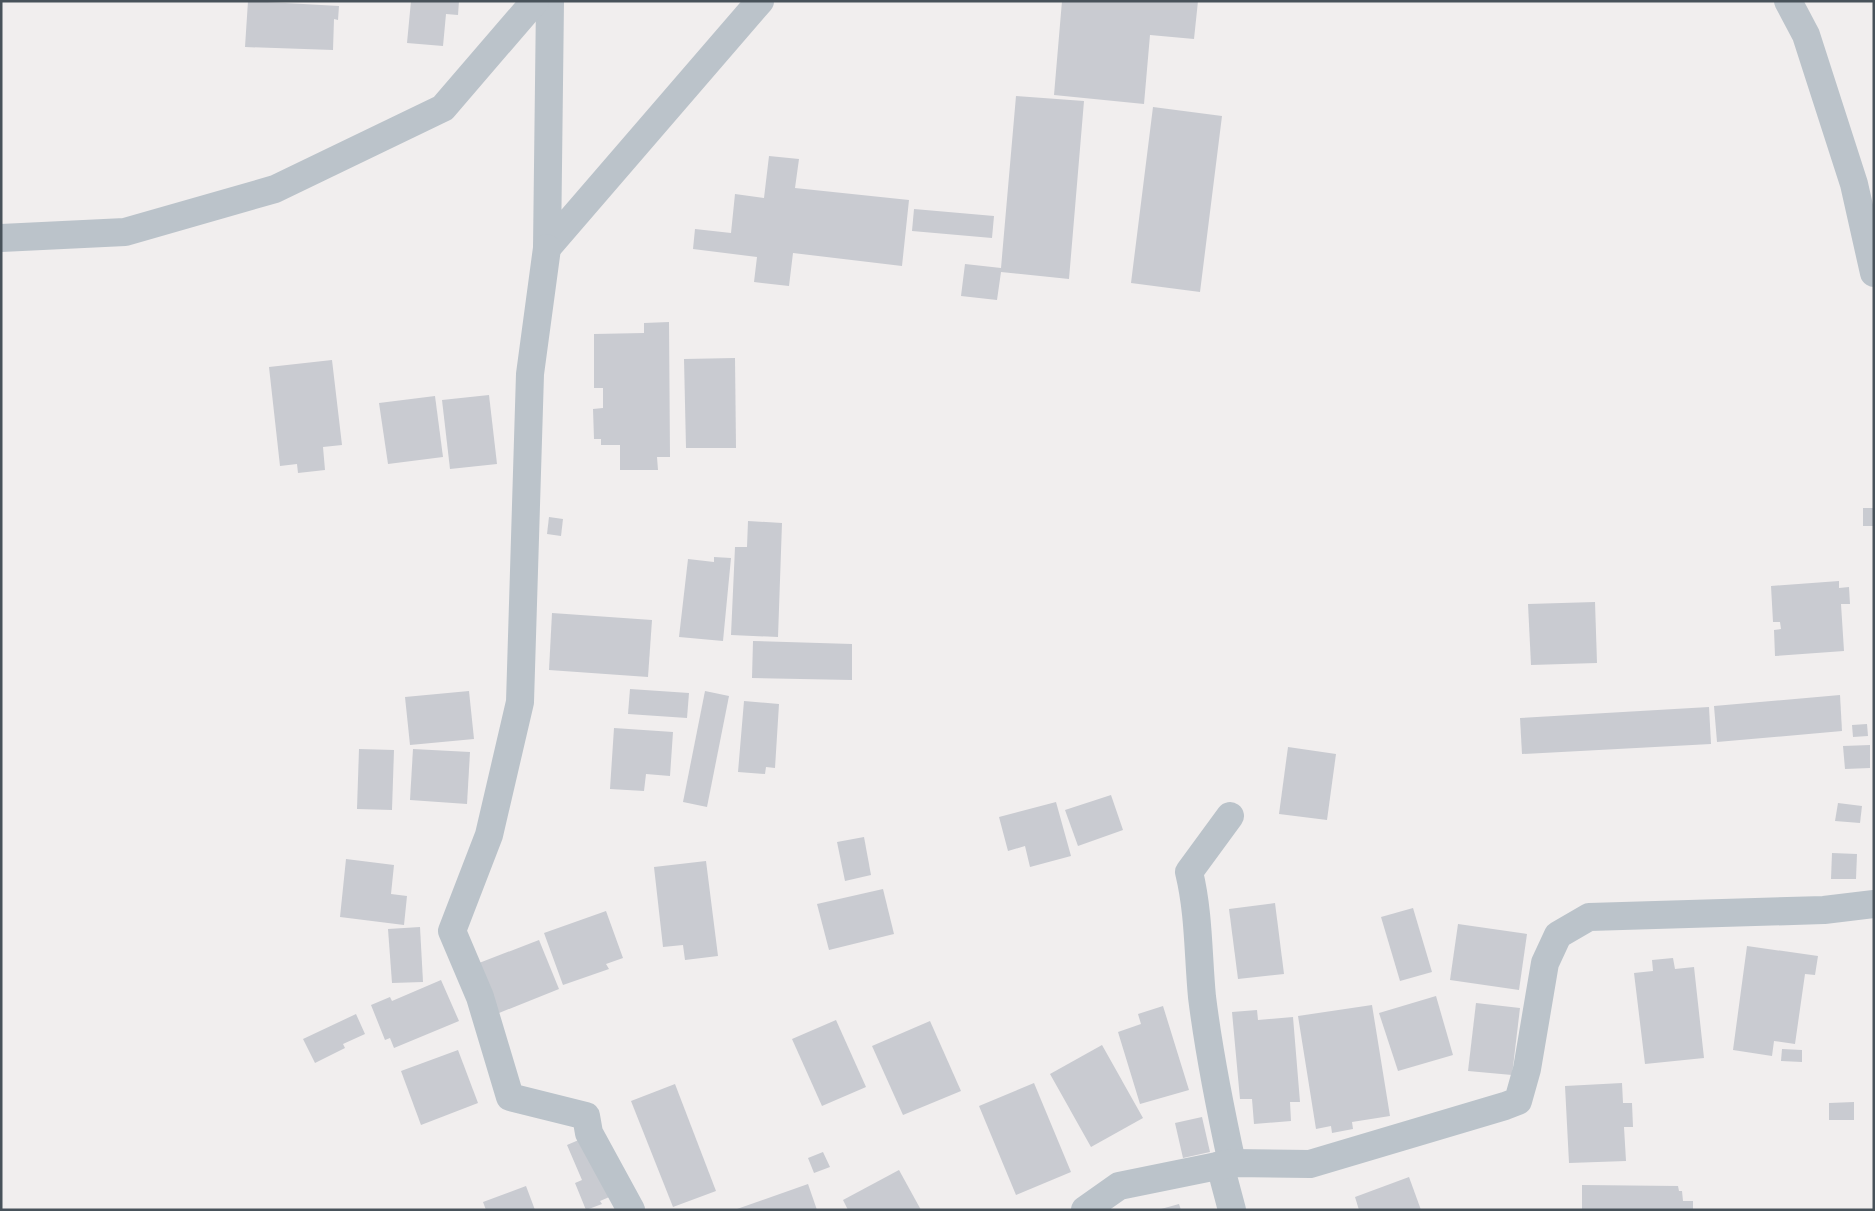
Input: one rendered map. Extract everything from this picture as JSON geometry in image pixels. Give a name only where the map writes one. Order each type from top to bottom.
[{"type":"street","points":[[1,238],[125,232],[275,189],[444,108],[536,1]]},
{"type":"street","points":[[550,1],[546,248],[530,374],[520,702],[489,836],[452,931],[480,998],[510,1097],[586,1116],[590,1134],[631,1210]]},
{"type":"street","points":[[546,248],[760,1]]},
{"type":"street","points":[[1788,1],[1806,35],[1854,184],[1874,273]]},
{"type":"street","points":[[1230,816],[1189,872],[1195,897],[1202,997],[1232,1210]]},
{"type":"street","points":[[1086,1210],[1119,1186],[1226,1164],[1310,1164],[1518,1101],[1527,1069],[1545,963],[1558,935],[1589,917],[1824,910],[1874,904]]},
{"type":"building","points":[[248,1],[339,6],[338,20],[334,19],[333,50],[245,47]]},
{"type":"building","points":[[411,1],[459,1],[458,15],[446,14],[443,46],[407,43]]},
{"type":"building","points":[[1062,1],[1198,1],[1194,39],[1150,35],[1144,104],[1054,95]]},
{"type":"building","points":[[1016,96],[1084,101],[1069,279],[1001,272],[997,300],[961,296],[965,264],[1001,268]]},
{"type":"building","points":[[1153,107],[1222,116],[1200,292],[1131,283]]},
{"type":"building","points":[[769,156],[799,159],[795,188],[909,200],[902,266],[793,253],[789,286],[754,282],[757,257],[693,249],[695,229],[731,233],[735,194],[764,198]]},
{"type":"building","points":[[914,209],[994,216],[992,238],[912,231]]},
{"type":"building","points":[[669,322],[670,457],[657,457],[658,470],[620,470],[620,445],[601,445],[601,439],[594,439],[593,409],[603,408],[603,388],[594,388],[594,334],[644,333],[644,323]]},
{"type":"building","points":[[735,358],[736,448],[686,448],[684,359]]},
{"type":"building","points":[[332,360],[342,445],[323,447],[325,470],[298,473],[297,464],[280,466],[269,367]]},
{"type":"building","points":[[489,395],[497,464],[450,469],[442,400]]},
{"type":"building","points":[[435,396],[443,457],[388,464],[379,403]]},
{"type":"building","points":[[1863,508],[1874,508],[1874,526],[1863,526]]},
{"type":"building","points":[[549,517],[563,519],[561,536],[547,534]]},
{"type":"building","points":[[748,521],[782,523],[778,637],[731,635],[735,547],[747,547]]},
{"type":"building","points":[[714,557],[731,558],[723,641],[679,637],[688,559],[714,562]]},
{"type":"building","points":[[1839,581],[1839,588],[1849,587],[1850,604],[1841,604],[1844,651],[1775,656],[1774,630],[1781,629],[1780,622],[1773,622],[1771,586]]},
{"type":"building","points":[[1595,602],[1597,663],[1531,665],[1528,604]]},
{"type":"building","points":[[552,613],[652,620],[648,677],[549,670]]},
{"type":"building","points":[[753,641],[852,644],[852,680],[752,678]]},
{"type":"building","points":[[630,689],[689,693],[687,718],[628,714]]},
{"type":"building","points":[[469,691],[474,739],[410,745],[405,697]]},
{"type":"building","points":[[705,691],[729,696],[707,807],[683,802]]},
{"type":"building","points":[[1840,695],[1842,731],[1717,742],[1714,706]]},
{"type":"building","points":[[744,701],[779,704],[775,768],[766,767],[765,774],[738,772]]},
{"type":"building","points":[[1709,707],[1711,744],[1522,754],[1520,718]]},
{"type":"building","points":[[1867,724],[1868,736],[1853,737],[1852,725]]},
{"type":"building","points":[[614,728],[673,732],[670,776],[646,774],[644,791],[610,789]]},
{"type":"building","points":[[1870,745],[1870,768],[1845,769],[1843,746]]},
{"type":"building","points":[[1288,747],[1336,754],[1327,820],[1279,814]]},
{"type":"building","points":[[359,749],[394,750],[392,810],[357,809]]},
{"type":"building","points":[[413,749],[470,752],[467,804],[410,800]]},
{"type":"building","points":[[1111,795],[1123,830],[1078,846],[1065,810]]},
{"type":"building","points":[[1056,802],[1071,856],[1030,867],[1025,846],[1008,851],[999,817]]},
{"type":"building","points":[[1838,803],[1862,806],[1860,823],[1835,821]]},
{"type":"building","points":[[864,837],[871,875],[845,881],[837,842]]},
{"type":"building","points":[[1832,853],[1857,854],[1856,879],[1831,879]]},
{"type":"building","points":[[346,859],[394,865],[391,894],[407,896],[404,925],[340,917]]},
{"type":"building","points":[[706,861],[718,956],[685,960],[683,945],[663,947],[654,867]]},
{"type":"building","points":[[883,889],[894,934],[829,950],[817,904]]},
{"type":"building","points":[[1275,903],[1284,974],[1238,979],[1229,909]]},
{"type":"building","points":[[1413,908],[1432,972],[1400,981],[1381,917]]},
{"type":"building","points":[[606,911],[623,958],[606,964],[609,969],[563,985],[544,933]]},
{"type":"building","points":[[1458,924],[1527,934],[1519,990],[1450,980]]},
{"type":"building","points":[[420,927],[423,982],[392,983],[388,929]]},
{"type":"building","points":[[539,940],[559,989],[499,1013],[479,963]]},
{"type":"building","points":[[1747,946],[1818,956],[1815,975],[1805,974],[1795,1044],[1774,1041],[1772,1056],[1733,1050]]},
{"type":"building","points":[[1673,958],[1675,969],[1694,967],[1704,1058],[1645,1064],[1634,973],[1653,971],[1652,960]]},
{"type":"building","points":[[441,980],[459,1021],[394,1048],[390,1038],[385,1040],[371,1005],[390,997],[392,1001]]},
{"type":"building","points":[[1436,996],[1453,1055],[1398,1071],[1379,1013]]},
{"type":"building","points":[[1476,1003],[1520,1008],[1512,1075],[1468,1071]]},
{"type":"building","points":[[1372,1005],[1390,1116],[1352,1122],[1353,1129],[1332,1133],[1331,1126],[1316,1129],[1298,1016]]},
{"type":"building","points":[[1163,1006],[1189,1090],[1140,1104],[1118,1032],[1141,1024],[1138,1014]]},
{"type":"building","points":[[1257,1010],[1258,1020],[1293,1017],[1300,1102],[1290,1102],[1291,1121],[1254,1124],[1252,1099],[1240,1099],[1232,1012]]},
{"type":"building","points":[[356,1014],[365,1034],[343,1044],[345,1048],[315,1063],[303,1039]]},
{"type":"building","points":[[836,1020],[866,1087],[822,1106],[792,1039]]},
{"type":"building","points":[[930,1021],[961,1091],[903,1115],[872,1046]]},
{"type":"building","points":[[1102,1045],[1143,1118],[1091,1147],[1050,1074]]},
{"type":"building","points":[[1782,1049],[1802,1050],[1802,1062],[1781,1061]]},
{"type":"building","points":[[458,1050],[478,1103],[421,1125],[401,1071]]},
{"type":"building","points":[[1034,1083],[1071,1172],[1016,1195],[979,1106]]},
{"type":"building","points":[[1622,1083],[1623,1103],[1632,1103],[1633,1127],[1624,1127],[1626,1161],[1569,1163],[1565,1086]]},
{"type":"building","points":[[675,1084],[716,1191],[673,1207],[631,1101]]},
{"type":"building","points":[[1854,1102],[1854,1120],[1829,1120],[1829,1103]]},
{"type":"building","points":[[1202,1117],[1210,1152],[1183,1158],[1175,1123]]},
{"type":"building","points":[[588,1136],[614,1195],[600,1201],[602,1204],[586,1210],[575,1183],[582,1180],[567,1145]]},
{"type":"building","points":[[823,1152],[830,1167],[814,1173],[808,1158]]},
{"type":"building","points":[[899,1170],[921,1210],[848,1210],[843,1200]]},
{"type":"building","points":[[1409,1177],[1421,1210],[1359,1210],[1355,1197]]},
{"type":"building","points":[[808,1184],[817,1210],[737,1210],[737,1209]]},
{"type":"building","points":[[1582,1185],[1678,1186],[1679,1191],[1682,1191],[1683,1201],[1693,1201],[1693,1210],[1582,1210]]},
{"type":"building","points":[[526,1186],[535,1210],[486,1210],[483,1202]]},
{"type":"building","points":[[1179,1204],[1181,1210],[1161,1209]]}]
